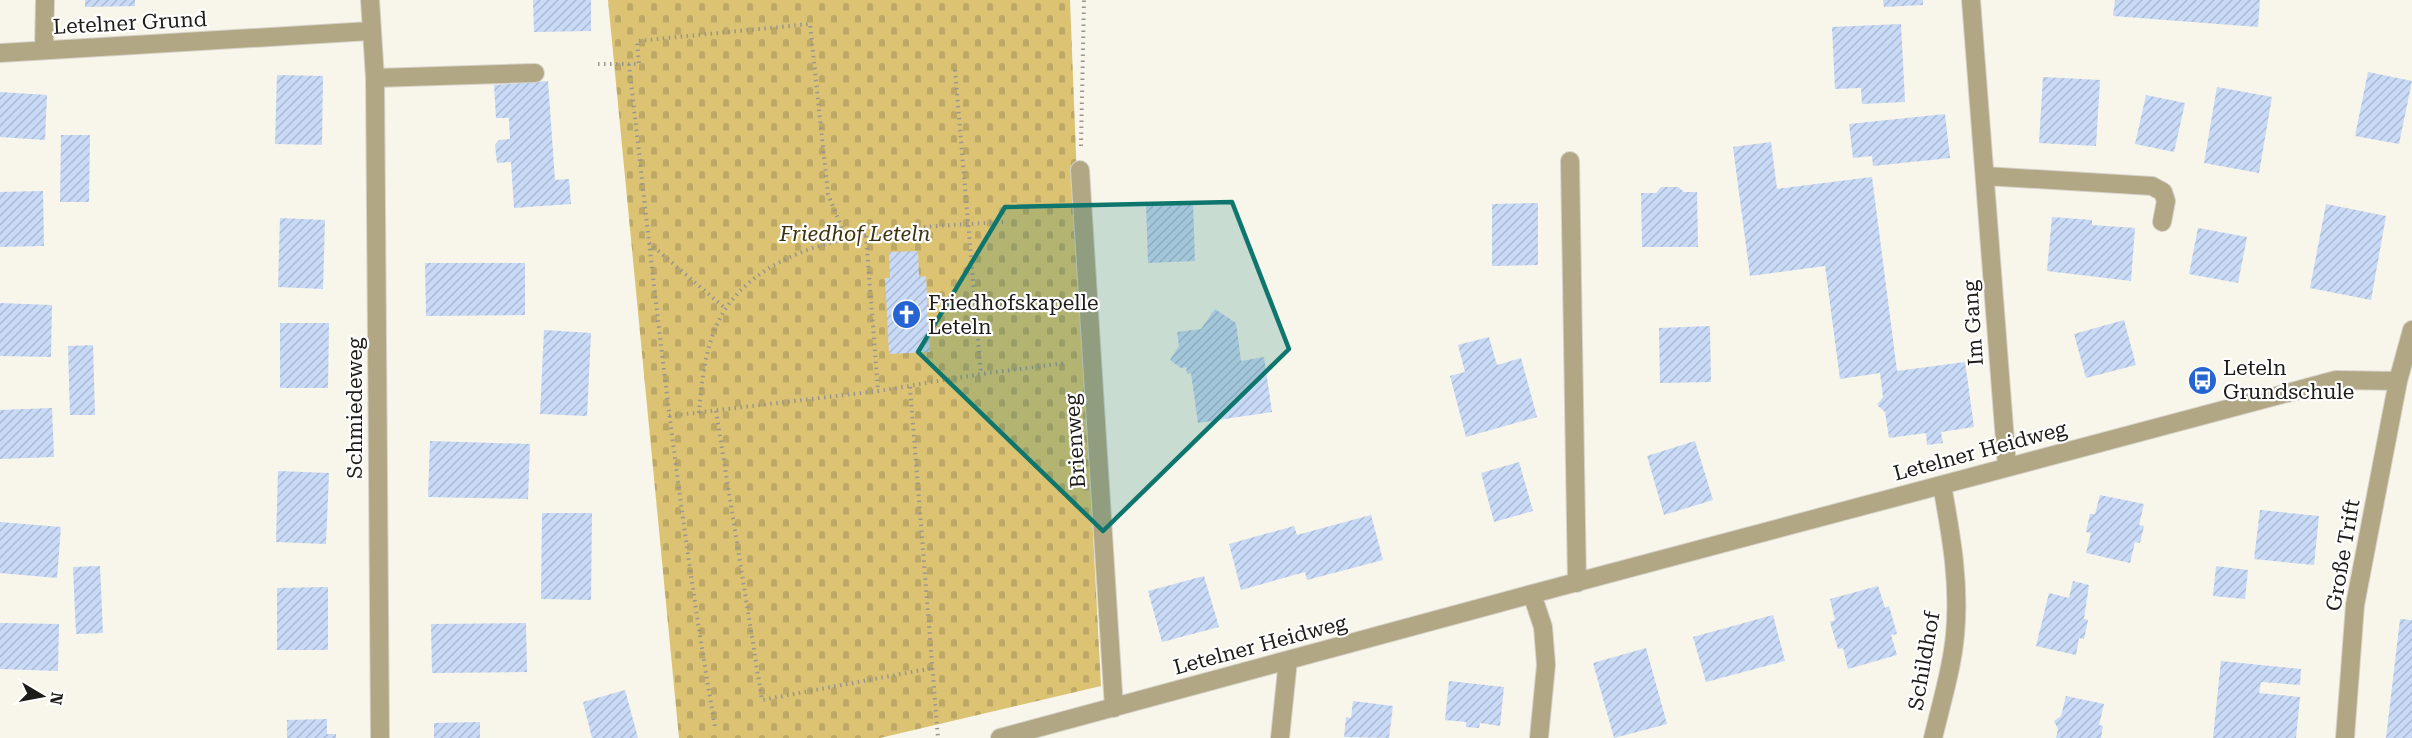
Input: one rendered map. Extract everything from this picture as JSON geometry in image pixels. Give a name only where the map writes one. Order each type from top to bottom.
[{"type":"street","points":[[44,50],[45,0]]},
{"type":"street","name":"Schmiedeweg","points":[[370,0],[370,31],[375,78],[380,738]]},
{"type":"street","name":"Im Gang","points":[[1971,0],[2007,467]]},
{"type":"street","name":"Letelner Grund","points":[[0,53],[370,31]]},
{"type":"street","points":[[375,78],[535,73]]},
{"type":"street","points":[[1570,161],[1577,583]]},
{"type":"street","name":"Brienweg","points":[[1080,170],[1114,708]]},
{"type":"street","points":[[1985,176],[2152,186],[2163,192],[2166,201],[2162,222]]},
{"type":"street","name":"Große Trift","points":[[2345,738],[2355,605],[2398,381],[2412,330]]},
{"type":"street","name":"Letelner Heidweg","points":[[1000,738],[2336,380],[2398,381]]},
{"type":"street","name":"Schildhof","points":[[1934,738],[1955,637],[1957,592],[1954,549],[1942,485]]},
{"type":"street","points":[[1532,594],[1543,627],[1546,665],[1539,738]]},
{"type":"street","points":[[1280,738],[1288,660]]},
{"type":"path","points":[[1080,170],[1084,0]]},
{"type":"path","points":[[598,64],[639,64],[637,41],[810,24],[828,194],[846,238]]},
{"type":"path","points":[[629,64],[669,416],[693,598],[715,727]]},
{"type":"path","points":[[955,70],[981,374]]},
{"type":"path","points":[[699,413],[702,374],[712,338],[726,309],[742,291],[769,269],[802,251],[846,238],[1004,222]]},
{"type":"path","points":[[866,236],[878,391]]},
{"type":"path","points":[[649,243],[726,309]]},
{"type":"path","points":[[669,416],[910,387],[1093,358]]},
{"type":"path","points":[[910,387],[938,738]]},
{"type":"path","points":[[716,411],[762,700],[933,668]]},
{"type":"highlighted area","points":[[1232,202],[1289,349],[1103,531],[918,352],[1005,207]]},
{"type":"green space","name":"Friedhof Leteln","points":[[608,0],[1070,0],[1084,361],[1101,686],[880,738],[679,738]]},
{"type":"building","points":[[85,0],[135,0],[135,6],[85,7]]},
{"type":"building","points":[[533,0],[591,0],[591,31],[534,32]]},
{"type":"building","points":[[1883,0],[1923,0],[1923,5],[1884,7]]},
{"type":"building","points":[[2115,0],[2260,0],[2258,27],[2113,16]]},
{"type":"building","points":[[1901,24],[1905,102],[1862,104],[1861,88],[1835,89],[1832,27]]},
{"type":"building","points":[[2368,72],[2412,81],[2399,144],[2355,136]]},
{"type":"building","points":[[277,75],[323,76],[322,145],[275,144]]},
{"type":"building","points":[[2043,77],[2100,80],[2096,146],[2039,143]]},
{"type":"building","points":[[548,81],[555,180],[569,179],[571,204],[514,208],[511,162],[497,163],[495,145],[499,140],[510,139],[509,118],[496,118],[494,85]]},
{"type":"building","points":[[2217,87],[2272,97],[2259,173],[2204,163]]},
{"type":"building","points":[[0,92],[47,95],[45,140],[0,137]]},
{"type":"building","points":[[2146,95],[2185,103],[2174,152],[2135,144]]},
{"type":"building","points":[[1945,114],[1950,158],[1873,166],[1872,156],[1853,158],[1849,124]]},
{"type":"building","points":[[61,135],[90,135],[89,202],[60,202]]},
{"type":"building","points":[[1771,142],[1777,189],[1872,177],[1897,371],[1965,362],[1974,427],[1941,432],[1943,443],[1927,445],[1926,433],[1889,438],[1885,412],[1877,405],[1883,397],[1880,373],[1840,379],[1825,266],[1750,276],[1733,147]]},
{"type":"building","points":[[1661,187],[1678,187],[1684,192],[1697,192],[1698,247],[1642,247],[1641,193],[1656,193]]},
{"type":"building","points":[[43,191],[44,246],[0,247],[0,192]]},
{"type":"building","points":[[1193,202],[1195,261],[1148,263],[1146,204]]},
{"type":"building","points":[[1538,203],[1538,265],[1492,266],[1492,204]]},
{"type":"building","points":[[2326,204],[2386,216],[2371,300],[2310,288]]},
{"type":"building","points":[[2052,217],[2092,220],[2092,225],[2135,228],[2131,281],[2047,271]]},
{"type":"building","points":[[280,218],[325,220],[323,289],[278,287]]},
{"type":"building","points":[[2198,228],[2247,237],[2238,283],[2189,274]]},
{"type":"building","name":"Friedhofskapelle Leteln","points":[[918,251],[919,277],[926,276],[930,352],[889,354],[885,278],[890,278],[889,252]]},
{"type":"building","points":[[425,263],[525,263],[525,315],[426,316]]},
{"type":"building","points":[[0,303],[52,305],[51,357],[0,356]]},
{"type":"building","points":[[1215,309],[1236,323],[1241,361],[1264,357],[1272,412],[1198,423],[1191,373],[1187,374],[1186,367],[1181,368],[1170,360],[1179,346],[1177,332],[1201,329]]},
{"type":"building","points":[[2124,320],[2136,365],[2086,378],[2074,334]]},
{"type":"building","points":[[280,323],[329,323],[328,388],[280,388]]},
{"type":"building","points":[[1710,326],[1711,382],[1660,383],[1659,328]]},
{"type":"building","points":[[544,330],[591,333],[587,416],[540,414]]},
{"type":"building","points":[[1489,337],[1497,365],[1521,358],[1537,417],[1466,437],[1450,376],[1465,372],[1458,345]]},
{"type":"building","points":[[93,345],[95,415],[70,415],[68,346]]},
{"type":"building","points":[[52,408],[54,457],[0,459],[0,410]]},
{"type":"building","points":[[430,441],[530,444],[528,499],[428,497]]},
{"type":"building","points":[[1695,441],[1713,500],[1664,515],[1647,456]]},
{"type":"building","points":[[1519,462],[1533,511],[1494,522],[1481,473]]},
{"type":"building","points":[[278,471],[329,473],[326,544],[276,542]]},
{"type":"building","points":[[2100,495],[2144,504],[2139,525],[2144,526],[2140,543],[2135,542],[2130,563],[2086,553],[2091,533],[2086,532],[2090,514],[2095,514]]},
{"type":"building","points":[[2260,510],[2319,516],[2314,565],[2254,559]]},
{"type":"building","points":[[542,513],[592,513],[591,600],[541,599]]},
{"type":"building","points":[[1371,515],[1383,560],[1307,580],[1305,572],[1241,590],[1229,544],[1294,526],[1297,535]]},
{"type":"building","points":[[0,522],[61,527],[57,578],[0,573]]},
{"type":"building","points":[[100,566],[103,633],[76,634],[73,567]]},
{"type":"building","points":[[2216,566],[2248,570],[2245,599],[2213,596]]},
{"type":"building","points":[[1204,576],[1219,627],[1162,642],[1148,591]]},
{"type":"building","points":[[2073,581],[2089,585],[2084,619],[2088,620],[2084,639],[2079,638],[2076,655],[2036,646],[2049,593],[2069,598]]},
{"type":"building","points":[[1878,586],[1885,608],[1889,606],[1897,634],[1891,635],[1897,655],[1848,669],[1843,648],[1838,649],[1830,622],[1835,620],[1830,599]]},
{"type":"building","points":[[328,587],[328,650],[277,650],[277,588]]},
{"type":"building","points":[[1773,615],[1785,661],[1706,682],[1693,637]]},
{"type":"building","points":[[2400,619],[2412,620],[2412,738],[2386,738]]},
{"type":"building","points":[[0,623],[59,624],[58,671],[0,669]]},
{"type":"building","points":[[526,623],[527,672],[432,673],[431,624]]},
{"type":"building","points":[[1646,648],[1667,724],[1614,738],[1593,663]]},
{"type":"building","points":[[2221,661],[2301,669],[2300,685],[2261,682],[2259,693],[2300,697],[2296,738],[2213,738]]},
{"type":"building","points":[[1449,681],[1504,687],[1500,726],[1480,723],[1479,728],[1466,727],[1466,722],[1445,720]]},
{"type":"building","points":[[625,690],[638,738],[592,738],[583,702]]},
{"type":"building","points":[[2066,696],[2104,704],[2099,725],[2103,726],[2101,738],[2056,738],[2058,729],[2054,721],[2061,716]]},
{"type":"building","points":[[1353,701],[1393,706],[1389,738],[1344,737],[1346,717],[1351,718]]},
{"type":"building","points":[[327,719],[327,734],[336,734],[336,738],[287,738],[287,720]]},
{"type":"building","points":[[480,722],[480,738],[434,738],[434,723]]},
{"type":"place","name":"Friedhofskapelle Leteln","points":[[907,315]]},
{"type":"place","name":"Leteln Grundschule","points":[[2202,380]]}]
